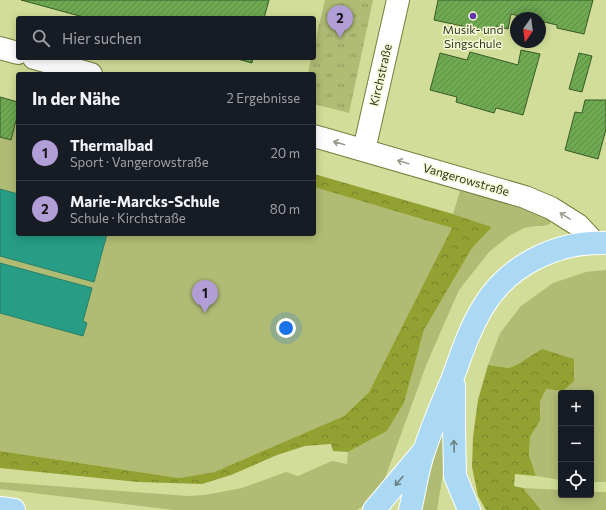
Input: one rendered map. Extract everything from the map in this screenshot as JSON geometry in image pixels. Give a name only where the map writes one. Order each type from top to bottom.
[{"type":"main road","points":[[410,510],[423,451],[466,342],[483,306],[508,277],[538,257],[553,250],[572,245],[600,243]]},
{"type":"main road","points":[[451,510],[455,476],[455,373]]},
{"type":"main road","points":[[374,510],[423,451]]},
{"type":"main road","points":[[455,476],[469,510]]},
{"type":"main road","points":[[0,508],[14,510]]},
{"type":"street","name":"Kirchstraße","points":[[364,150],[398,0]]},
{"type":"street","points":[[0,48],[16,53]]},
{"type":"street","points":[[41,60],[84,72]]},
{"type":"street","name":"Vangerowstraße","points":[[316,137],[525,197],[551,208],[578,225],[600,243]]},
{"type":"green space","points":[[325,0],[373,0],[349,113],[316,105],[316,72],[308,72],[311,60],[316,60],[316,38]]},
{"type":"green space","points":[[0,97],[16,101],[16,236],[316,236],[316,188],[453,228],[369,392],[344,416],[214,472],[179,478],[0,451]]},
{"type":"green space","points":[[316,175],[453,214],[492,227],[472,248],[424,330],[404,403],[387,431],[348,452],[333,451],[331,444],[305,446],[277,455],[231,475],[202,484],[138,482],[0,468],[0,451],[179,478],[214,472],[344,416],[369,392],[452,228],[316,188]]},
{"type":"green space","points":[[460,191],[547,214],[551,219],[550,224],[524,228],[509,236],[489,252],[459,290],[427,363],[384,481],[372,497],[357,510],[174,510],[0,489],[0,482],[188,496],[205,495],[242,488],[286,472],[298,476],[332,461],[347,464],[348,452],[387,431],[404,403],[424,330],[472,248],[492,227],[453,214]]},
{"type":"green space","points":[[606,270],[606,482],[594,482],[594,390],[561,390],[520,363],[509,368],[488,365],[500,333],[521,306],[553,283],[586,272]]},
{"type":"green space","points":[[542,349],[574,359],[574,381],[564,390],[546,389],[540,402],[540,421],[530,437],[529,455],[536,476],[515,474],[514,486],[523,488],[541,510],[486,510],[478,496],[472,467],[473,437],[478,400],[488,365],[509,368]]},
{"type":"green space","points":[[546,389],[558,390],[558,480],[536,476],[529,455],[530,437],[540,421],[540,402]]},
{"type":"green space","points":[[443,436],[448,442],[437,510],[420,510],[438,439]]},
{"type":"green space","points":[[523,488],[558,490],[558,498],[594,498],[594,492],[606,492],[606,510],[541,510]]},
{"type":"water","points":[[0,189],[16,193],[16,236],[106,236],[94,282],[0,256]]},
{"type":"water","points":[[0,263],[92,288],[83,321],[87,323],[83,336],[0,313]]},
{"type":"building","points":[[21,0],[269,0],[265,16],[80,16]]},
{"type":"building","name":"Musik- und Singschule","points":[[438,0],[593,0],[584,34],[557,28],[557,25],[546,22],[546,12],[510,12],[508,29],[496,26],[495,33],[434,20]]},
{"type":"building","points":[[521,50],[540,54],[523,115],[496,108],[494,113],[456,102],[457,97],[430,90],[440,53],[467,60],[470,52],[518,65]]},
{"type":"building","points":[[579,53],[592,56],[582,92],[569,89]]},
{"type":"building","points":[[241,60],[253,60],[252,63]]},
{"type":"building","points":[[0,97],[16,101],[16,121],[11,140],[0,137]]},
{"type":"building","points":[[585,100],[606,100],[606,129],[598,159],[565,150],[575,112],[582,113]]},
{"type":"place","name":"Musik- und Singschule","points":[[473,16]]},
{"type":"place","name":"Marie-Marcks-Schule","points":[[340,38]]},
{"type":"place","name":"Thermalbad","points":[[205,313]]}]
